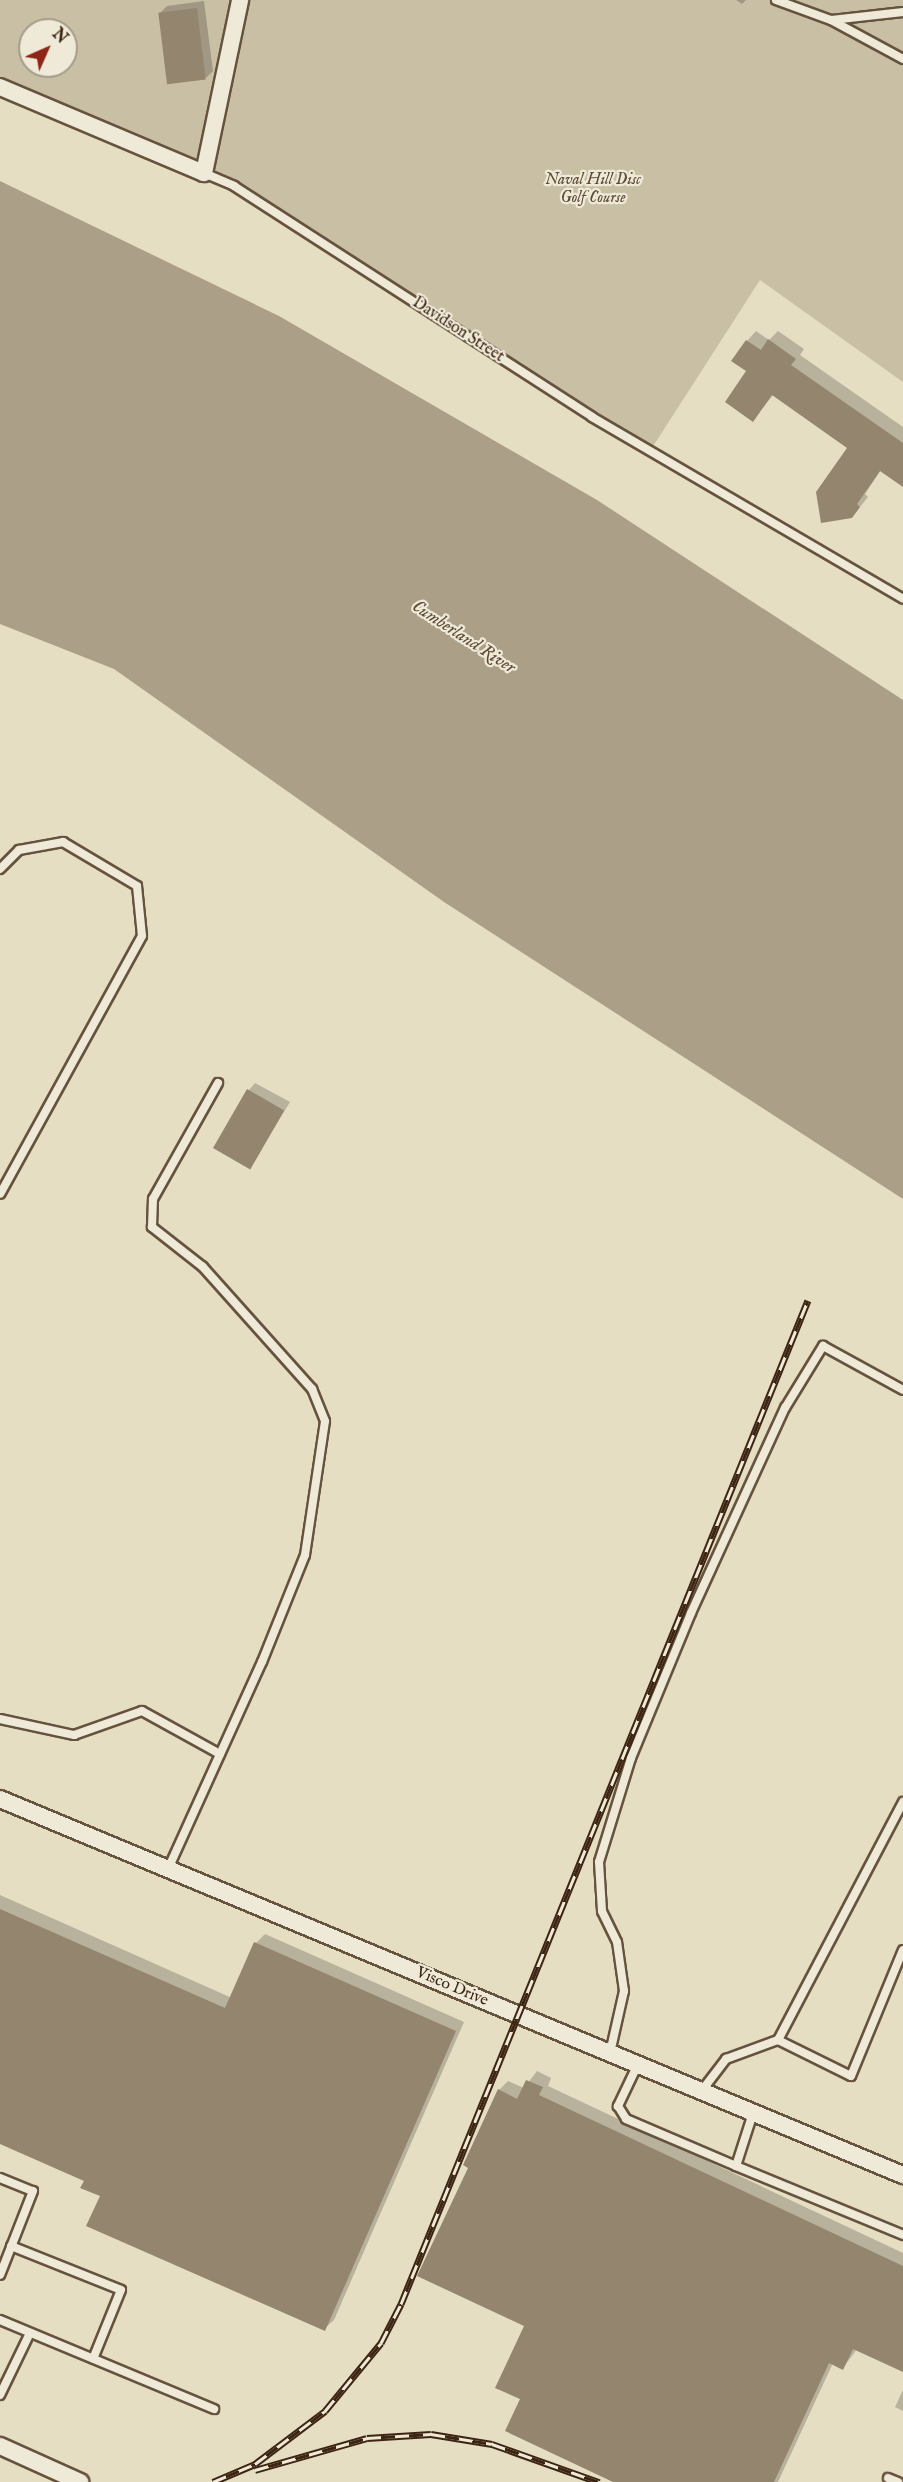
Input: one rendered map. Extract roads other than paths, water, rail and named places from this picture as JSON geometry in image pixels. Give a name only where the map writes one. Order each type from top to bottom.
[{"type":"street","points":[[204,172],[240,0]]},
{"type":"street","name":"Davidson Street","points":[[0,87],[204,172]]},
{"type":"street","name":"Visco Drive","points":[[0,1799],[638,2064],[700,2093],[903,2175]]},
{"type":"street","points":[[0,2446],[80,2482]]},
{"type":"lane","points":[[776,0],[831,20],[903,59]]},
{"type":"lane","points":[[831,20],[903,12]]},
{"type":"lane","name":"Davidson Street","points":[[204,172],[244,193],[592,417],[903,599]]},
{"type":"lane","points":[[0,869],[19,849],[63,842],[137,886],[142,936],[0,1194]]},
{"type":"lane","points":[[168,1869],[305,1555],[325,1421],[312,1389],[211,1276],[152,1227],[153,1199],[218,1083]]},
{"type":"lane","points":[[610,2053],[624,1991],[617,1942],[602,1911],[599,1862],[631,1758],[691,1613],[785,1408],[822,1346],[903,1390]]},
{"type":"lane","points":[[0,1719],[74,1735],[142,1711],[220,1754]]},
{"type":"lane","points":[[700,2093],[726,2058],[778,2040],[903,1802]]},
{"type":"lane","points":[[778,2040],[851,2076],[903,1950]]},
{"type":"lane","points":[[638,2064],[618,2106],[626,2119],[903,2235]]},
{"type":"lane","points":[[736,2166],[753,2113]]},
{"type":"lane","points":[[0,2178],[33,2191],[0,2275]]},
{"type":"lane","points":[[11,2246],[121,2290],[93,2359]]},
{"type":"lane","points":[[0,2320],[214,2409]]},
{"type":"lane","points":[[0,2396],[30,2333]]},
{"type":"lane","points":[[888,2478],[898,2482]]},
{"type":"water","name":"Cumberland River","points":[[0,181],[279,316],[597,500],[903,700],[903,1199],[444,902],[114,669],[0,624]]},
{"type":"railway","points":[[213,2482],[255,2464],[325,2411],[381,2343],[401,2304],[808,1300]]},
{"type":"railway","points":[[255,2470],[367,2438],[431,2434],[492,2444],[599,2482]]},
{"type":"park label","name":"Naval Hill Disc Golf Course","points":[[593,189]]}]
